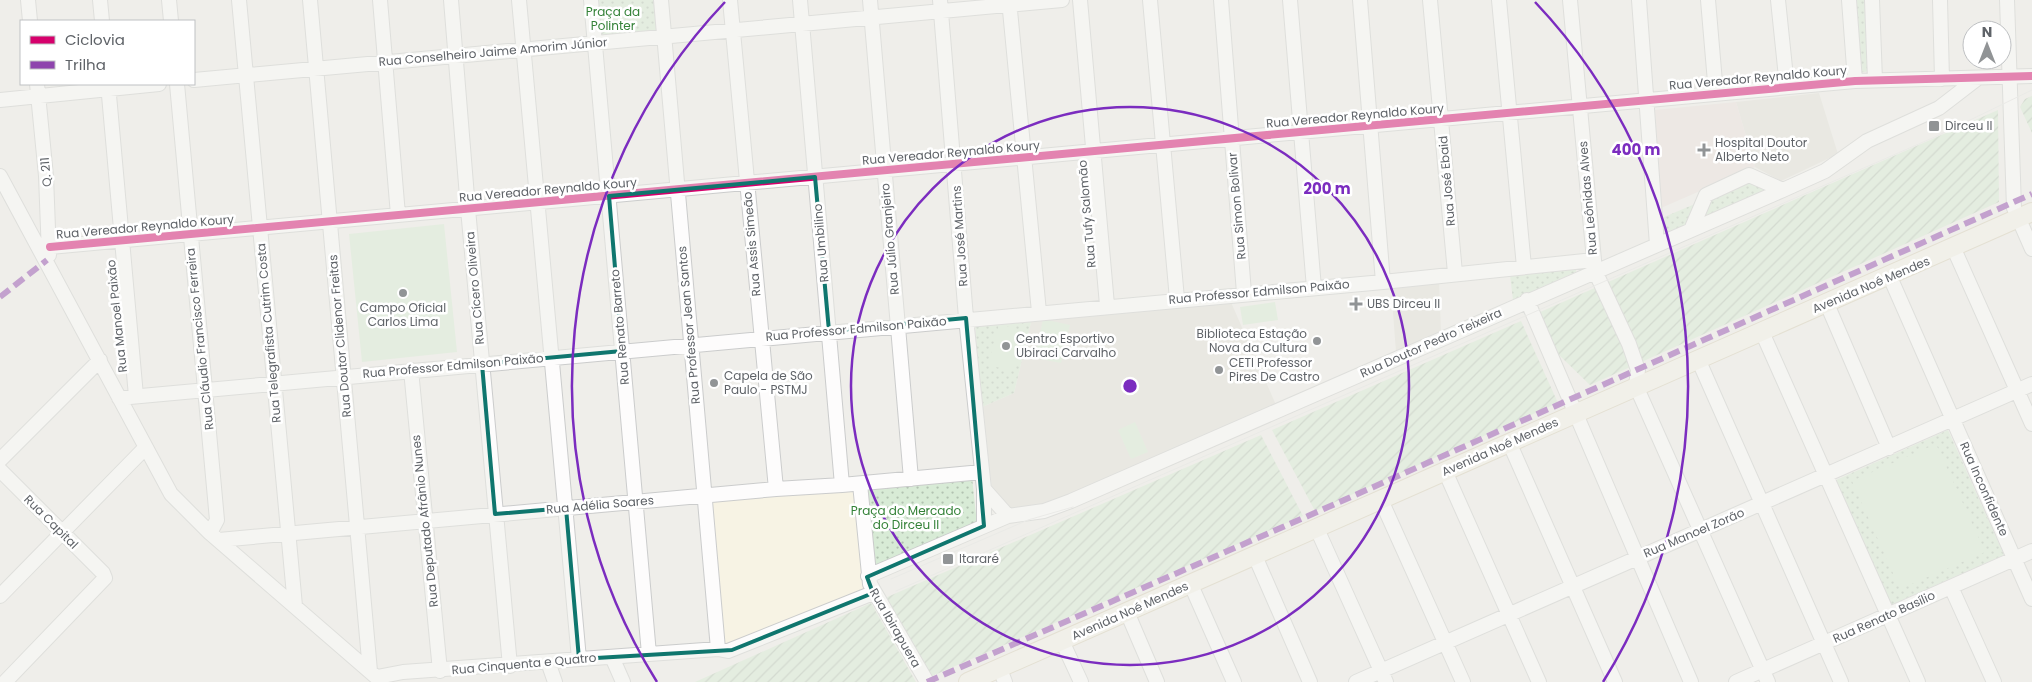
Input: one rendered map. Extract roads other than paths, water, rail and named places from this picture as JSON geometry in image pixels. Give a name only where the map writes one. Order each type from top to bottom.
[{"type":"main road","name":"Avenida Noé Mendes","points":[[968,682],[1002,675],[1062,641],[1509,442],[1890,277],[2025,216]]},
{"type":"street","points":[[28,0],[30,20]]},
{"type":"street","points":[[100,0],[102,20]]},
{"type":"street","points":[[169,0],[171,20]]},
{"type":"street","name":"Rua Telegrafista Cutrim Costa","points":[[239,0],[295,606]]},
{"type":"street","name":"Rua Doutor Clidenor Freitas","points":[[310,0],[357,527],[376,677]]},
{"type":"street","points":[[380,0],[398,215]]},
{"type":"street","name":"Rua Cícero Oliveira","points":[[451,0],[495,514],[510,666]]},
{"type":"street","points":[[519,0],[580,659]]},
{"type":"street","name":"Rua Renato Barreto","points":[[591,0],[649,654]]},
{"type":"street","name":"Rua Professor Jean Santos","points":[[661,0],[718,649]]},
{"type":"street","name":"Rua Assis Simeão","points":[[730,0],[776,489]]},
{"type":"street","name":"Rua Umbilino","points":[[800,0],[842,485]]},
{"type":"street","name":"Rua Júlio Granjeiro","points":[[870,0],[911,479]]},
{"type":"street","name":"Rua Conselheiro Jaime Amorim Júnior","points":[[195,80],[872,18],[941,6],[1062,0]]},
{"type":"street","name":"Rua Tufy Salomão","points":[[1080,0],[1107,305]]},
{"type":"street","points":[[1150,0],[1177,299]]},
{"type":"street","name":"Rua Simon Bolivar","points":[[1221,0],[1244,293]]},
{"type":"street","points":[[1290,0],[1314,288]]},
{"type":"street","points":[[1360,0],[1383,282]]},
{"type":"street","name":"Rua José Ebaid","points":[[1430,0],[1455,273]]},
{"type":"street","points":[[1499,0],[1524,267]]},
{"type":"street","name":"Rua Leônidas Alves","points":[[1570,0],[1594,266],[1629,344],[1638,370],[1636,386]]},
{"type":"street","points":[[1639,0],[1648,100],[1657,245]]},
{"type":"street","points":[[1708,0],[1716,94]]},
{"type":"street","points":[[1778,0],[1787,87]]},
{"type":"street","points":[[1849,0],[1854,81]]},
{"type":"street","points":[[1872,0],[1875,80]]},
{"type":"street","points":[[1940,0],[1942,79]]},
{"type":"street","points":[[2007,0],[2013,203],[2025,216],[2032,249]]},
{"type":"street","points":[[1009,2],[1039,312]]},
{"type":"street","name":"Rua José Martins","points":[[941,6],[966,318],[984,489],[984,526]]},
{"type":"street","name":"Rua Vereador Reynaldo Koury","points":[[49,254],[121,241],[190,234],[1787,87],[1875,80],[2031,76]]},
{"type":"street","name":"Rua Doutor Pedro Teixeira","points":[[868,576],[1008,516],[1044,511],[1071,501],[1527,300],[1594,266],[1657,245],[1783,190],[1825,171],[1867,141],[1939,108],[1978,78]]},
{"type":"street","points":[[0,100],[37,90],[134,85]]},
{"type":"street","name":"Rua Cláudio Francisco Ferreira","points":[[177,85],[217,520],[214,536]]},
{"type":"street","name":"Rua Manoel Paixão","points":[[108,86],[136,396]]},
{"type":"street","name":"Q. 211","points":[[37,90],[46,176],[49,254]]},
{"type":"street","points":[[0,176],[49,254],[119,398],[171,494],[214,536],[376,677]]},
{"type":"street","points":[[1691,230],[1706,195],[1735,180],[1753,176],[1783,190]]},
{"type":"street","points":[[1954,248],[2032,424]]},
{"type":"street","name":"Rua Professor Edmilson Paixão","points":[[119,398],[1107,305],[1383,282],[1455,273],[1524,267],[1594,266]]},
{"type":"street","name":"Rua Inconfidente","points":[[1890,277],[2032,599]]},
{"type":"street","points":[[1527,300],[1636,558],[1691,682]]},
{"type":"street","points":[[1827,304],[1889,448]]},
{"type":"street","points":[[1762,332],[1918,682]]},
{"type":"street","points":[[1698,359],[1841,682]]},
{"type":"street","points":[[0,460],[100,360]]},
{"type":"street","name":"Rua Deputado Afrânio Nunes","points":[[411,370],[440,671]]},
{"type":"street","name":"Rua Manoel Zorão","points":[[1356,682],[1383,676],[1445,642],[2032,384]]},
{"type":"street","points":[[1636,386],[1765,676]]},
{"type":"street","points":[[1509,442],[1615,682]]},
{"type":"street","points":[[0,596],[145,448]]},
{"type":"street","name":"Rua Capital","points":[[0,470],[102,573],[104,578],[102,583],[5,682]]},
{"type":"street","points":[[1445,471],[1539,682]]},
{"type":"street","name":"Rua Adélia Soares","points":[[214,536],[288,534],[704,495],[860,484],[982,472]]},
{"type":"street","name":"Rua Ibirapuera","points":[[860,484],[868,576],[873,593],[927,682]]},
{"type":"street","points":[[984,489],[1008,516]]},
{"type":"street","points":[[1381,500],[1463,682]]},
{"type":"street","points":[[1317,529],[1383,676]]},
{"type":"street","name":"Rua Renato Basílio","points":[[1736,682],[1765,676],[1823,643],[2032,551]]},
{"type":"street","points":[[1255,556],[1310,682]]},
{"type":"street","points":[[1191,585],[1234,682]]},
{"type":"street","points":[[1952,587],[1994,682]]},
{"type":"street","name":"Rua Cinquenta e Quatro","points":[[376,677],[403,672],[510,666],[718,649],[728,651],[873,593]]},
{"type":"street","points":[[1127,612],[1158,682]]},
{"type":"street","points":[[1062,641],[1081,682]]},
{"type":"street","name":"Rua Cinquenta e Quatro","points":[[612,657],[623,682]]},
{"type":"street","points":[[548,662],[555,682]]},
{"type":"tram line","points":[[896,591],[1937,136],[2032,90]]},
{"type":"tram line","points":[[891,579],[1028,520],[1073,507]]},
{"type":"place","name":"Dirceu II","points":[[1934,126]]},
{"type":"place","name":"Hospital Doutor Alberto Neto","points":[[1704,150]]},
{"type":"place","name":"Campo Oficial Carlos Lima","points":[[403,293]]},
{"type":"place","name":"UBS Dirceu II","points":[[1356,304]]},
{"type":"place","name":"Biblioteca Estação Nova da Cultura","points":[[1317,341]]},
{"type":"place","name":"Centro Esportivo Ubiraci Carvalho","points":[[1006,346]]},
{"type":"place","name":"CETI Professor Pires De Castro","points":[[1219,370]]},
{"type":"place","name":"Capela de São Paulo - PSTMJ","points":[[714,383]]},
{"type":"place","name":"Itararé","points":[[948,559]]},
{"type":"park label","name":"Praça da Polinter","points":[[613,19]]},
{"type":"park label","name":"Praça do Mercado do Dirceu II","points":[[906,518]]}]
